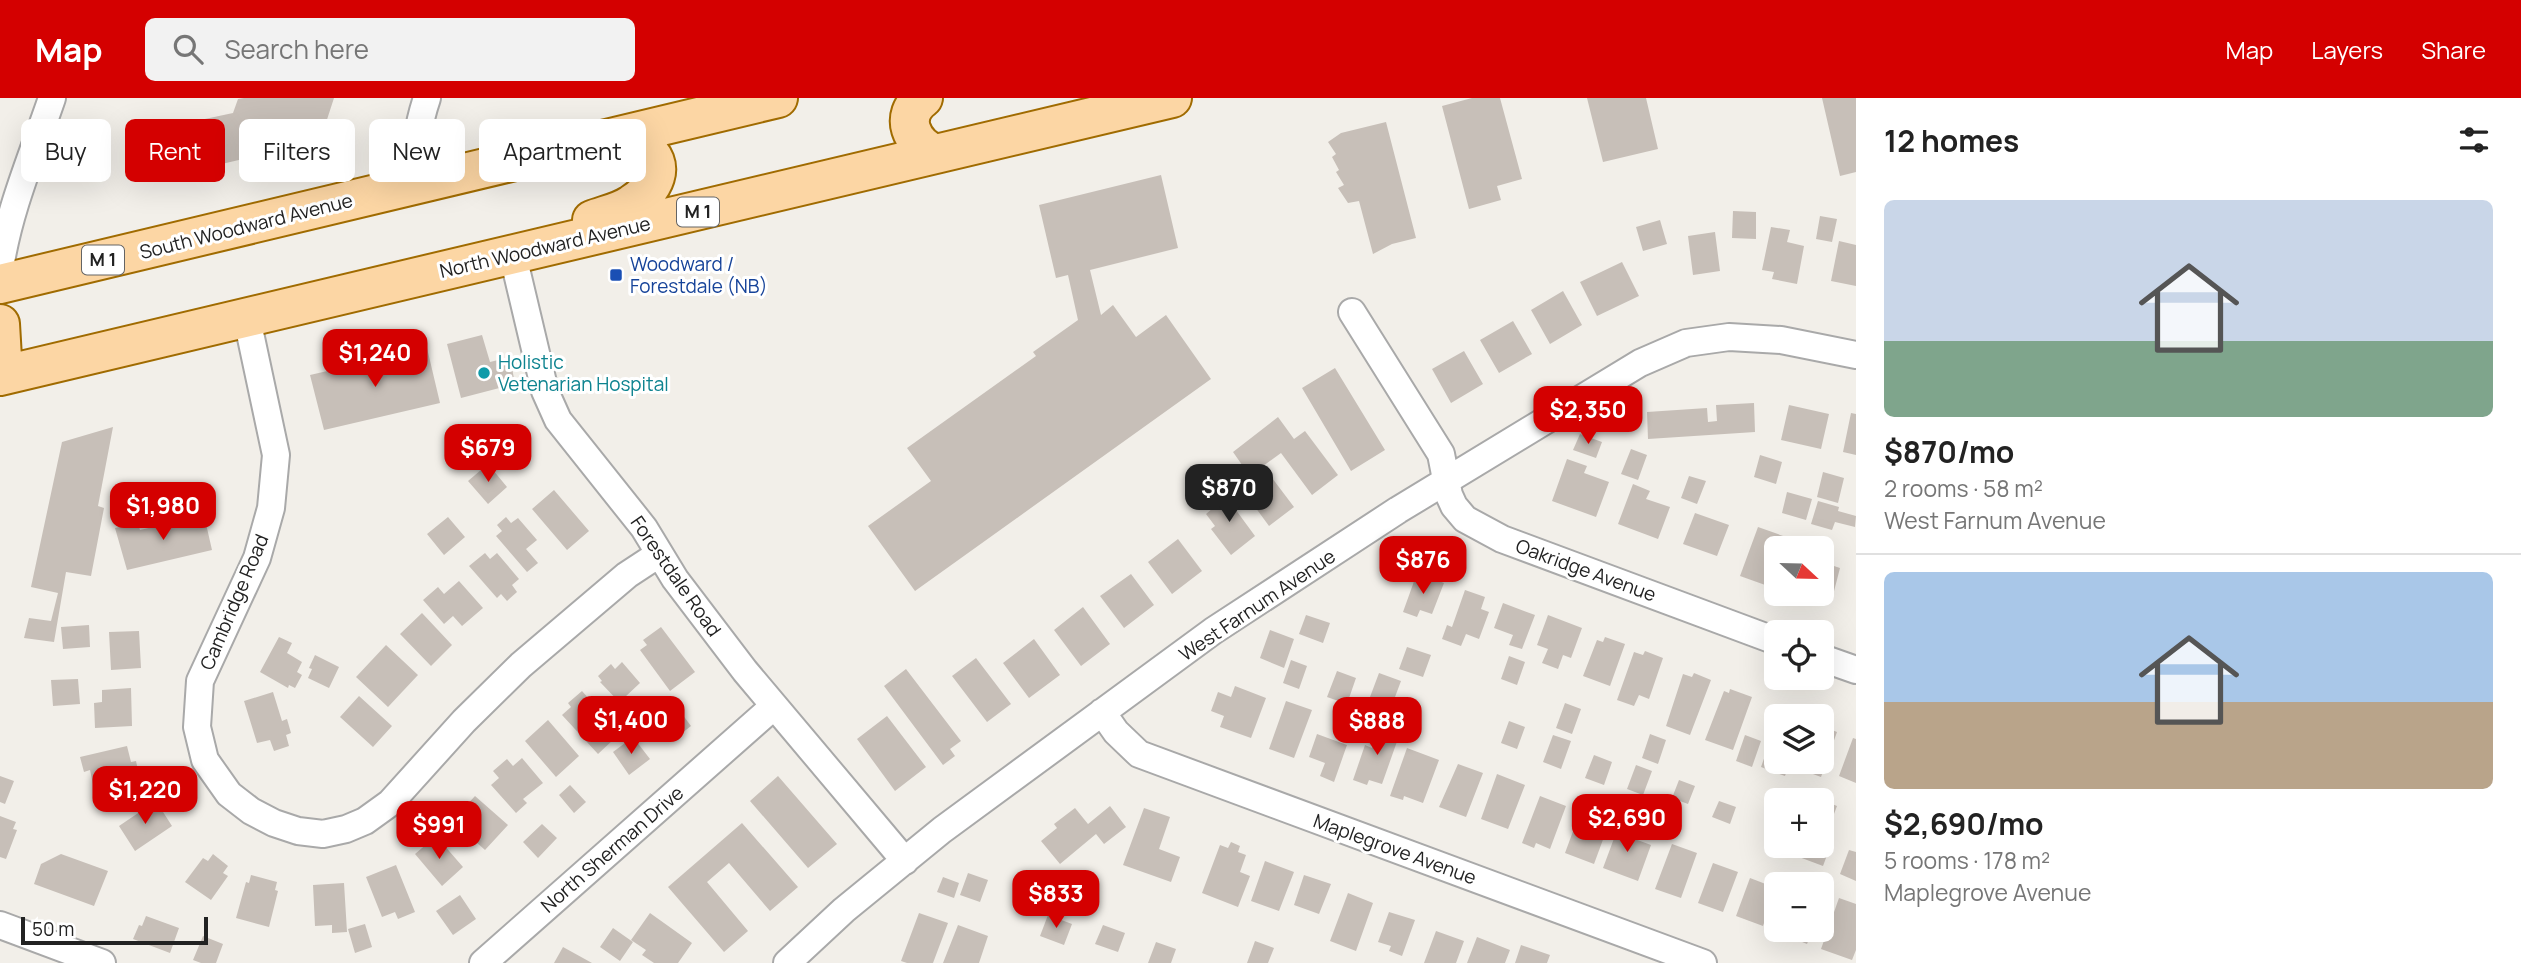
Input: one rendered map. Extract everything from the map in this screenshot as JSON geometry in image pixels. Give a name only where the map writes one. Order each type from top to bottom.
[{"type":"main road","name":"South Woodward Avenue","points":[[646,130],[778,98]]},
{"type":"main road","points":[[923,98],[912,111],[912,136],[921,148],[934,155]]},
{"type":"main road","points":[[996,140],[1066,98]]},
{"type":"main road","name":"North Woodward Avenue","points":[[2,376],[1172,98]]},
{"type":"main road","points":[[513,256],[566,230],[631,205],[653,185],[656,176],[656,165],[646,150]]},
{"type":"main road","name":"South Woodward Avenue","points":[[0,285],[479,169]]},
{"type":"main road","points":[[0,324],[2,376]]},
{"type":"street","points":[[0,268],[4,240],[13,210],[52,98]]},
{"type":"street","points":[[413,184],[414,152],[419,122],[427,98]]},
{"type":"street","name":"Forestdale Road","points":[[513,256],[551,407],[558,420],[645,528],[675,579],[773,707],[905,861]]},
{"type":"street","name":"Oakridge Avenue","points":[[1352,312],[1441,454],[1454,506],[1465,519],[1503,539],[1764,637]]},
{"type":"street","name":"Cambridge Road","points":[[247,319],[276,455],[271,508],[257,558],[241,597],[209,657],[200,681],[197,727],[205,761],[229,794],[251,811],[286,827],[323,834],[365,821],[390,803],[464,721],[521,665],[626,575],[659,554]]},
{"type":"street","name":"West Farnum Avenue","points":[[787,963],[844,910],[942,830],[1213,631],[1398,510],[1640,363],[1686,343],[1729,337],[1781,340],[1856,355]]},
{"type":"street","points":[[1834,662],[1856,670]]},
{"type":"street","name":"North Sherman Drive","points":[[483,963],[773,707]]},
{"type":"street","name":"Maplegrove Avenue","points":[[1102,712],[1116,732],[1139,754],[1703,963]]},
{"type":"street","points":[[0,925],[102,963]]},
{"type":"building","points":[[334,98],[327,119],[239,119],[239,160],[225,163],[225,119],[205,119],[233,113],[238,99]]},
{"type":"building","points":[[1472,98],[1500,98],[1522,179],[1497,186],[1501,200],[1469,209],[1442,106]]},
{"type":"building","points":[[1587,98],[1646,98],[1658,149],[1603,162]]},
{"type":"building","points":[[1822,98],[1856,98],[1856,172],[1840,176]]},
{"type":"building","points":[[1386,122],[1416,238],[1392,244],[1373,254],[1359,201],[1348,203],[1338,188],[1344,185],[1336,172],[1339,170],[1332,157],[1336,154],[1328,142],[1341,133]]},
{"type":"building","points":[[1161,175],[1178,248],[1090,270],[1101,315],[1113,305],[1136,337],[1166,315],[1211,379],[915,591],[868,526],[931,481],[907,448],[1036,356],[1033,352],[1078,320],[1068,275],[1056,278],[1039,205]]},
{"type":"building","points":[[1733,211],[1756,212],[1756,239],[1732,238]]},
{"type":"building","points":[[1820,216],[1837,219],[1832,242],[1816,239]]},
{"type":"building","points":[[1660,220],[1667,244],[1643,251],[1636,227]]},
{"type":"building","points":[[1771,227],[1790,230],[1787,242],[1804,246],[1797,284],[1772,279],[1774,272],[1762,270]]},
{"type":"building","points":[[1715,232],[1720,271],[1693,275],[1688,236]]},
{"type":"building","points":[[1839,241],[1856,245],[1856,286],[1831,281]]},
{"type":"building","points":[[1622,262],[1639,296],[1597,316],[1580,282]]},
{"type":"building","points":[[1563,291],[1582,325],[1550,344],[1531,310]]},
{"type":"building","points":[[1513,321],[1532,354],[1499,373],[1480,340]]},
{"type":"building","name":"Holistic Vetenarian Hospital","points":[[482,335],[490,362],[510,357],[515,384],[461,398],[447,344]]},
{"type":"building","points":[[427,348],[440,403],[324,430],[310,375]]},
{"type":"building","points":[[1464,351],[1483,384],[1451,403],[1432,369]]},
{"type":"building","points":[[1335,368],[1385,450],[1351,471],[1302,388]]},
{"type":"building","points":[[1754,403],[1755,432],[1648,439],[1647,412],[1707,408],[1708,422],[1717,421],[1716,405]]},
{"type":"building","points":[[1789,405],[1829,414],[1821,449],[1781,440]]},
{"type":"building","points":[[1851,413],[1856,414],[1856,455],[1843,452]]},
{"type":"building","points":[[1278,417],[1294,439],[1305,431],[1338,475],[1312,495],[1281,453],[1263,466],[1294,507],[1269,526],[1236,481],[1247,472],[1233,452]]},
{"type":"building","points":[[113,427],[98,506],[104,508],[91,576],[66,572],[54,642],[24,638],[29,618],[51,621],[58,593],[31,587],[62,442]]},
{"type":"building","points":[[1580,434],[1602,442],[1596,458],[1573,450]]},
{"type":"building","points":[[1631,449],[1647,455],[1638,480],[1621,474]]},
{"type":"building","points":[[1760,455],[1782,462],[1776,484],[1754,477]]},
{"type":"building","points":[[1567,459],[1587,466],[1584,473],[1609,482],[1596,517],[1552,501]]},
{"type":"building","points":[[488,464],[507,487],[488,504],[468,481]]},
{"type":"building","points":[[1823,472],[1844,478],[1838,503],[1817,497]]},
{"type":"building","points":[[1689,476],[1706,481],[1697,504],[1681,498]]},
{"type":"building","points":[[1633,484],[1650,491],[1646,499],[1670,507],[1658,539],[1618,524]]},
{"type":"building","points":[[554,490],[589,531],[567,550],[532,509]]},
{"type":"building","points":[[1222,491],[1255,536],[1231,555],[1211,529],[1215,526],[1206,514],[1213,508],[1208,501]]},
{"type":"building","points":[[1787,492],[1812,499],[1806,520],[1782,513]]},
{"type":"building","points":[[1818,501],[1839,507],[1838,511],[1856,516],[1855,527],[1835,522],[1832,530],[1811,524]]},
{"type":"building","points":[[1695,513],[1729,525],[1717,556],[1683,544]]},
{"type":"building","points":[[204,515],[212,550],[127,570],[115,528],[138,523],[140,530]]},
{"type":"building","points":[[448,517],[465,537],[444,555],[427,534]]},
{"type":"building","points":[[506,517],[511,523],[518,518],[537,540],[526,549],[538,563],[527,572],[496,536],[502,531],[497,525]]},
{"type":"building","points":[[1758,527],[1783,536],[1764,536],[1764,585],[1740,576]]},
{"type":"building","points":[[1178,539],[1202,571],[1172,594],[1148,562]]},
{"type":"building","points":[[485,553],[490,559],[497,553],[519,579],[512,585],[517,592],[507,601],[501,594],[497,598],[469,566]]},
{"type":"building","points":[[1834,566],[1840,568],[1834,591]]},
{"type":"building","points":[[1417,573],[1444,583],[1432,614],[1420,610],[1417,617],[1403,612]]},
{"type":"building","points":[[1131,574],[1154,605],[1124,628],[1100,596]]},
{"type":"building","points":[[459,581],[483,608],[462,626],[453,616],[444,624],[423,600],[438,587],[444,594]]},
{"type":"building","points":[[1465,590],[1485,597],[1481,609],[1489,612],[1479,639],[1466,634],[1461,646],[1442,639],[1447,625],[1452,627]]},
{"type":"building","points":[[1503,603],[1535,615],[1522,649],[1509,645],[1513,635],[1494,628]]},
{"type":"building","points":[[1083,607],[1110,644],[1081,666],[1054,630]]},
{"type":"building","points":[[422,613],[452,645],[431,666],[400,634]]},
{"type":"building","points":[[1306,615],[1330,623],[1323,643],[1299,634]]},
{"type":"building","points":[[1548,615],[1582,628],[1571,658],[1563,655],[1558,669],[1542,663],[1548,649],[1537,645]]},
{"type":"building","points":[[89,625],[90,647],[63,649],[61,627]]},
{"type":"building","points":[[661,627],[695,672],[670,691],[640,650],[647,645],[643,640]]},
{"type":"building","points":[[1270,630],[1294,639],[1284,668],[1260,658]]},
{"type":"building","points":[[139,631],[141,668],[111,670],[109,632]]},
{"type":"building","points":[[279,637],[292,643],[287,653],[302,662],[297,672],[302,675],[295,688],[289,685],[288,688],[260,672]]},
{"type":"building","points":[[1605,637],[1625,644],[1610,686],[1583,676],[1597,640],[1603,642]]},
{"type":"building","points":[[1034,639],[1060,675],[1029,698],[1003,663]]},
{"type":"building","points":[[386,645],[418,675],[388,707],[356,677]]},
{"type":"building","points":[[1407,647],[1431,655],[1423,677],[1399,669]]},
{"type":"building","points":[[1645,651],[1663,658],[1649,699],[1639,695],[1634,706],[1617,700],[1634,652],[1643,655]]},
{"type":"building","points":[[315,655],[339,667],[329,688],[308,678]]},
{"type":"building","points":[[1509,656],[1525,662],[1517,685],[1501,679]]},
{"type":"building","points":[[976,658],[1011,704],[987,722],[952,676]]},
{"type":"building","points":[[1291,660],[1307,666],[1299,689],[1283,683]]},
{"type":"building","points":[[622,662],[640,683],[625,697],[627,700],[622,705],[600,682],[602,681],[598,676],[611,664],[615,669]]},
{"type":"building","points":[[906,669],[961,741],[950,749],[955,756],[943,765],[884,686]]},
{"type":"building","points":[[1337,671],[1356,678],[1347,704],[1327,697]]},
{"type":"building","points":[[1379,673],[1401,681],[1392,705],[1370,697]]},
{"type":"building","points":[[1694,673],[1711,680],[1690,735],[1666,726],[1683,674],[1692,677]]},
{"type":"building","points":[[78,679],[80,704],[53,706],[51,680]]},
{"type":"building","points":[[1235,686],[1266,698],[1251,738],[1220,727],[1224,716],[1211,711],[1218,692],[1231,697]]},
{"type":"building","points":[[131,688],[132,726],[95,728],[94,703],[102,702],[102,690]]},
{"type":"building","points":[[1730,689],[1752,697],[1733,750],[1705,740],[1724,691],[1729,693]]},
{"type":"building","points":[[582,691],[605,717],[599,722],[614,739],[598,754],[562,715],[571,707],[568,703]]},
{"type":"building","points":[[273,692],[282,721],[287,719],[291,733],[286,735],[289,746],[274,751],[270,740],[257,743],[244,701]]},
{"type":"building","points":[[359,696],[392,726],[373,747],[340,717]]},
{"type":"building","points":[[1286,701],[1312,710],[1294,758],[1269,749]]},
{"type":"building","points":[[1565,703],[1581,709],[1572,734],[1556,728]]},
{"type":"building","points":[[676,706],[691,726],[673,740],[657,721]]},
{"type":"building","points":[[887,716],[926,767],[895,791],[857,739]]},
{"type":"building","points":[[548,720],[579,756],[556,777],[525,741]]},
{"type":"building","points":[[1509,721],[1525,727],[1517,749],[1501,743]]},
{"type":"building","points":[[1380,726],[1400,733],[1382,784],[1369,780],[1367,785],[1353,780],[1365,745],[1372,748]]},
{"type":"building","points":[[1317,734],[1347,745],[1334,782],[1320,776],[1325,763],[1309,757]]},
{"type":"building","points":[[1650,734],[1666,740],[1658,764],[1642,758]]},
{"type":"building","points":[[1553,735],[1571,741],[1561,769],[1543,762]]},
{"type":"building","points":[[1745,735],[1761,741],[1752,767],[1736,761]]},
{"type":"building","points":[[633,737],[650,759],[629,775],[613,752]]},
{"type":"building","points":[[1853,738],[1856,739],[1856,783],[1839,776]]},
{"type":"building","points":[[127,746],[131,762],[136,761],[143,793],[117,799],[113,780],[93,784],[90,770],[84,772],[80,757]]},
{"type":"building","points":[[1407,748],[1439,760],[1423,803],[1404,796],[1403,800],[1390,796]]},
{"type":"building","points":[[1594,755],[1612,762],[1604,785],[1585,778]]},
{"type":"building","points":[[522,758],[543,783],[523,799],[527,803],[516,813],[491,785],[499,778],[493,771],[507,759],[513,766]]},
{"type":"building","points":[[1458,764],[1483,773],[1466,817],[1439,807]]},
{"type":"building","points":[[1636,765],[1652,771],[1643,795],[1627,789]]},
{"type":"building","points":[[1497,774],[1525,785],[1508,829],[1481,819]]},
{"type":"building","points":[[0,776],[14,781],[5,804],[0,802]]},
{"type":"building","points":[[778,776],[837,844],[808,868],[750,801]]},
{"type":"building","points":[[1679,780],[1695,786],[1688,804],[1672,798]]},
{"type":"building","points":[[570,785],[586,802],[574,813],[559,795]]},
{"type":"building","points":[[475,796],[508,825],[485,850],[458,826],[469,814],[463,809]]},
{"type":"building","points":[[1540,796],[1566,806],[1550,849],[1536,843],[1534,848],[1522,843]]},
{"type":"building","points":[[156,801],[172,826],[135,851],[119,826]]},
{"type":"building","points":[[1719,801],[1736,807],[1730,824],[1712,817]]},
{"type":"building","points":[[1110,806],[1126,827],[1104,844],[1096,834],[1060,864],[1041,841],[1057,828],[1054,824],[1075,808],[1088,824]]},
{"type":"building","points":[[1144,808],[1170,817],[1159,849],[1180,857],[1171,882],[1123,865]]},
{"type":"building","points":[[1579,815],[1608,826],[1594,864],[1565,853]]},
{"type":"building","points":[[0,816],[16,822],[13,829],[17,830],[6,859],[0,857]]},
{"type":"building","points":[[742,823],[798,887],[770,911],[729,863],[707,882],[748,931],[724,952],[668,887]]},
{"type":"building","points":[[542,824],[557,838],[538,858],[523,842]]},
{"type":"building","points":[[1619,825],[1635,830],[1632,838],[1651,845],[1638,881],[1603,868]]},
{"type":"building","points":[[436,836],[463,867],[442,886],[415,854]]},
{"type":"building","points":[[1231,842],[1240,846],[1238,852],[1246,855],[1240,872],[1250,876],[1238,907],[1202,893],[1220,845],[1228,848]]},
{"type":"building","points":[[1672,844],[1697,853],[1681,898],[1655,889]]},
{"type":"building","points":[[1849,850],[1856,852],[1856,881],[1840,874]]},
{"type":"building","points":[[61,854],[108,871],[94,906],[34,884],[41,864]]},
{"type":"building","points":[[213,854],[228,866],[223,873],[228,876],[211,900],[185,882],[203,858],[208,861]]},
{"type":"building","points":[[1802,858],[1826,858],[1823,866]]},
{"type":"building","points":[[1265,861],[1294,872],[1279,911],[1251,901]]},
{"type":"building","points":[[1713,863],[1738,872],[1723,912],[1698,903]]},
{"type":"building","points":[[396,865],[415,912],[398,919],[395,912],[382,917],[366,877]]},
{"type":"building","points":[[968,873],[988,880],[980,902],[960,895]]},
{"type":"building","points":[[251,875],[277,882],[275,890],[278,891],[269,927],[236,918],[246,882],[249,883]]},
{"type":"building","points":[[1304,875],[1331,884],[1319,914],[1294,905]]},
{"type":"building","points":[[943,877],[959,883],[954,898],[937,892]]},
{"type":"building","points":[[1750,878],[1764,883],[1763,926],[1736,916]]},
{"type":"building","points":[[344,883],[347,932],[332,933],[332,925],[315,926],[313,885]]},
{"type":"building","points":[[1348,893],[1373,903],[1356,951],[1330,941]]},
{"type":"building","points":[[460,895],[476,919],[453,935],[436,911]]},
{"type":"building","points":[[1839,898],[1856,904],[1856,950],[1852,960],[1821,949],[1823,942],[1834,942],[1834,912]]},
{"type":"building","points":[[1389,912],[1415,920],[1402,956],[1389,951],[1391,946],[1378,942]]},
{"type":"building","points":[[650,913],[692,943],[678,963],[654,963],[642,955],[646,950],[631,940]]},
{"type":"building","points":[[919,913],[948,923],[933,963],[901,961]]},
{"type":"building","points":[[1048,915],[1072,924],[1064,945],[1040,936]]},
{"type":"building","points":[[146,916],[179,928],[170,953],[133,939]]},
{"type":"building","points":[[365,924],[372,947],[355,953],[348,929]]},
{"type":"building","points":[[958,925],[988,936],[979,963],[943,963]]},
{"type":"building","points":[[1103,925],[1125,933],[1118,952],[1095,944]]},
{"type":"building","points":[[613,928],[633,942],[620,961],[600,947]]},
{"type":"building","points":[[1436,931],[1464,941],[1456,963],[1424,963]]},
{"type":"building","points":[[203,936],[223,944],[216,963],[193,960]]},
{"type":"building","points":[[1477,937],[1510,950],[1505,963],[1467,963]]},
{"type":"building","points":[[1255,941],[1274,948],[1268,963],[1247,963]]},
{"type":"building","points":[[1156,942],[1176,949],[1171,963],[1148,963]]},
{"type":"building","points":[[1521,945],[1550,955],[1547,963],[1515,963]]},
{"type":"building","points":[[563,947],[592,963],[554,963]]},
{"type":"place","name":"Woodward / Forestdale (NB)","points":[[616,275]]},
{"type":"place","name":"Holistic Vetenarian Hospital","points":[[484,373]]}]
